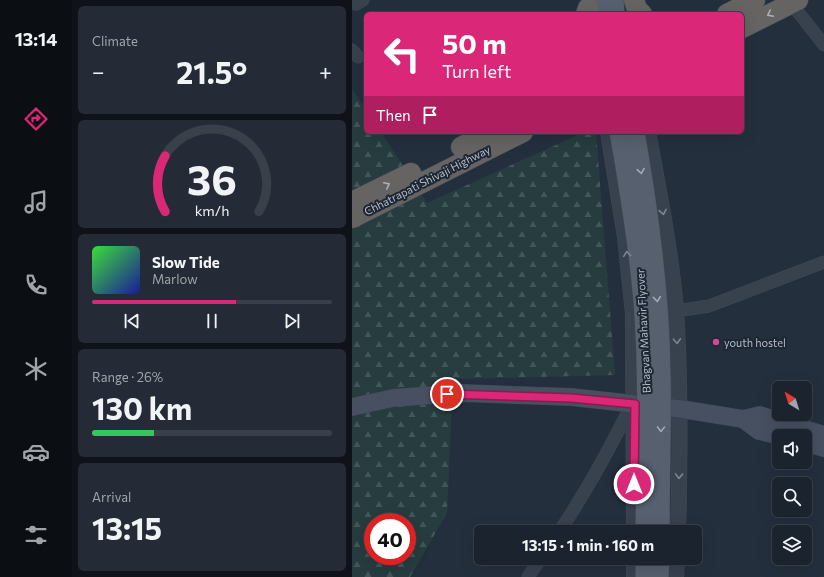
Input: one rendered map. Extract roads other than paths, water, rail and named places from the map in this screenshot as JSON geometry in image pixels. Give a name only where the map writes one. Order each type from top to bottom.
[{"type":"highway","points":[[634,0],[637,9],[640,12]]},
{"type":"highway","points":[[731,12],[755,0]]},
{"type":"highway","points":[[744,27],[794,2]]},
{"type":"highway","name":"Chhatrapati Shivaji Highway","points":[[352,202],[486,134]]},
{"type":"highway","name":"Chhatrapati Shivaji Highway","points":[[352,218],[519,134]]},
{"type":"main road","points":[[614,0],[615,12]]},
{"type":"main road","name":"Bhagvan Mahavir Flyover","points":[[619,134],[636,231],[643,302],[646,380],[646,525]]},
{"type":"main road","name":"Bhagvan Mahavir Flyover","points":[[635,134],[649,226],[657,306],[661,373],[660,525]]},
{"type":"main road","points":[[352,407],[393,398],[461,393],[571,398],[681,409],[743,419],[760,415],[824,434]]},
{"type":"main road","points":[[743,419],[759,430],[772,434]]},
{"type":"main road","points":[[812,445],[824,448]]},
{"type":"main road","points":[[645,565],[645,577]]},
{"type":"main road","points":[[660,565],[660,577]]},
{"type":"street","points":[[352,1],[356,4],[363,0]]},
{"type":"street","points":[[630,0],[630,12]]},
{"type":"street","points":[[794,2],[824,45]]},
{"type":"street","points":[[608,134],[625,237],[633,313],[634,525]]},
{"type":"street","points":[[648,134],[666,224],[676,311],[681,409],[678,525]]},
{"type":"street","points":[[676,311],[709,306],[824,262]]},
{"type":"street","points":[[563,525],[610,448],[633,404]]},
{"type":"street","points":[[528,577],[536,565]]},
{"type":"street","points":[[634,565],[634,577]]},
{"type":"street","points":[[676,577],[677,565]]},
{"type":"place","name":"youth hostel","points":[[716,342]]}]
